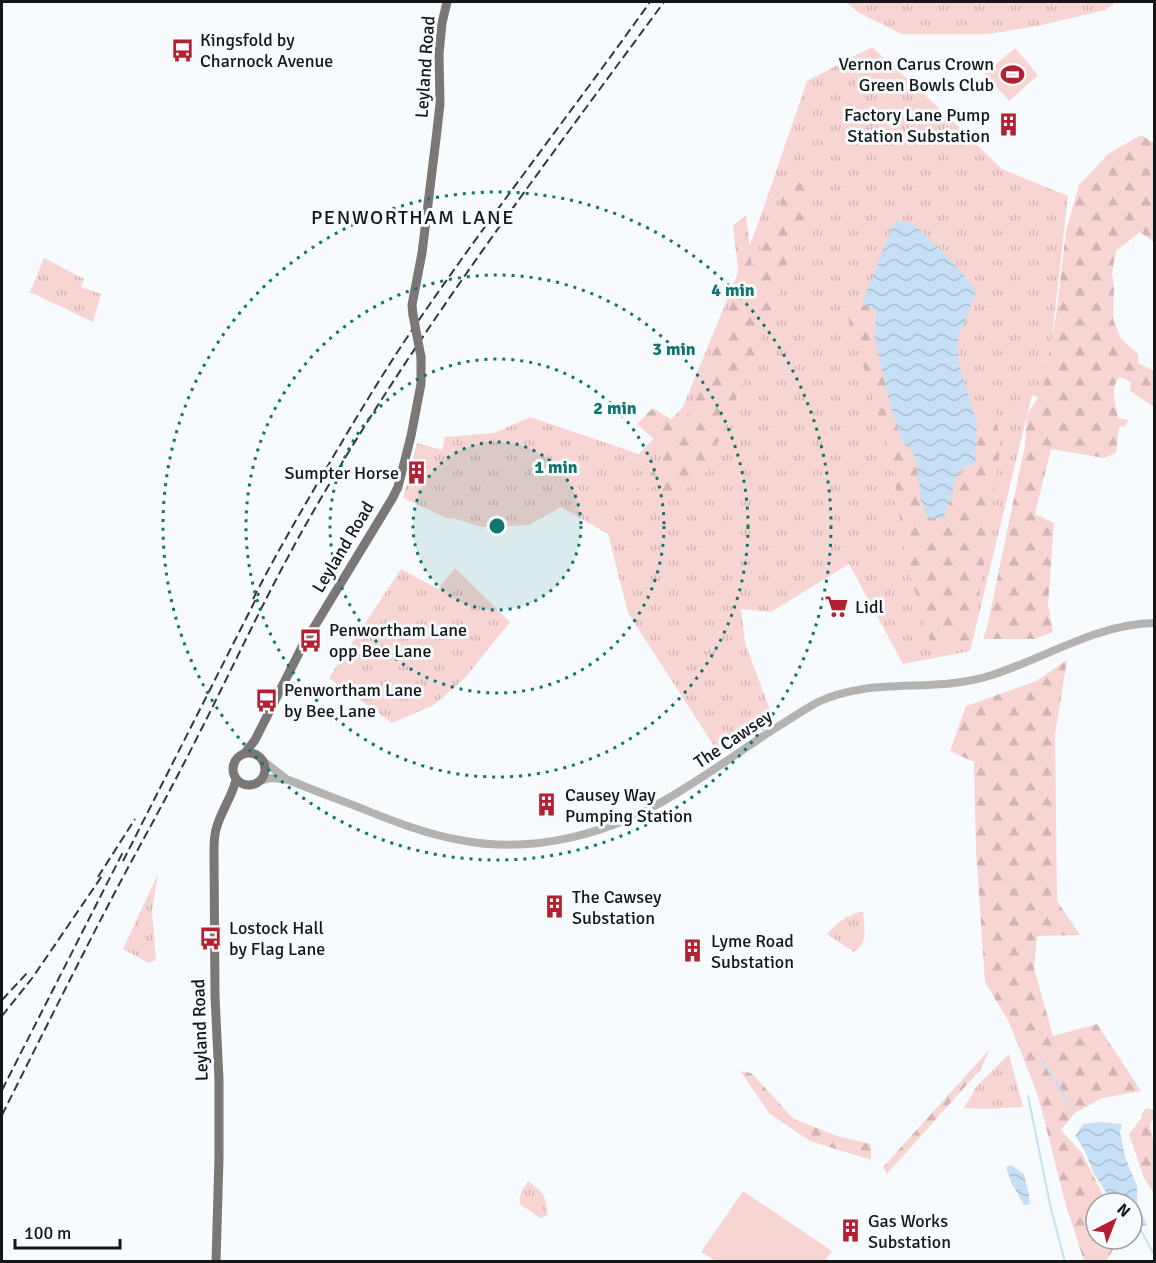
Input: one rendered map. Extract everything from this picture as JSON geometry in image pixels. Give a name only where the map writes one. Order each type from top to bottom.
[{"type":"main road","name":"Leyland Road","points":[[245,753],[255,740],[302,647],[398,487],[421,384],[421,357],[412,305],[422,253],[436,139],[440,104],[439,54],[447,2]]},
{"type":"main road","points":[[228,801],[260,781],[265,771],[265,765],[259,758],[255,740]]},
{"type":"main road","points":[[249,786],[236,780],[232,769],[233,764],[239,756],[245,753],[259,758]]},
{"type":"main road","name":"Leyland Road","points":[[216,1262],[219,1158],[213,872],[216,830],[234,790],[236,780]]},
{"type":"street","name":"The Cawsey","points":[[259,758],[289,780],[414,829],[461,841],[489,844],[557,840],[613,826],[657,806],[798,714],[819,702],[840,694],[861,689],[972,681],[994,675],[1108,630],[1155,623]]},
{"type":"street","name":"The Cawsey","points":[[260,781],[271,778],[289,780]]},
{"type":"green space","points":[[846,2],[1116,2],[1105,10],[1038,26],[989,34],[902,34],[859,13]]},
{"type":"green space","points":[[872,47],[1002,169],[1068,196],[1045,399],[1032,395],[970,651],[903,664],[849,564],[771,612],[741,609],[745,643],[772,715],[716,749],[628,613],[608,534],[561,507],[529,525],[481,527],[453,518],[449,519],[403,498],[417,443],[442,450],[445,437],[494,433],[530,417],[639,454],[683,407],[758,224],[807,81]]},
{"type":"green space","name":"Vernon Carus Crown Green Bowls Club","points":[[1015,48],[1038,75],[1009,101],[985,74]]},
{"type":"green space","points":[[1141,135],[1154,143],[1154,242],[1140,232],[1116,251],[1112,273],[1113,319],[1121,339],[1138,354],[1138,363],[1154,371],[1154,407],[1130,391],[1131,382],[1120,377],[1114,391],[1118,418],[1129,420],[1125,426],[1119,427],[1116,453],[1104,458],[1051,449],[1035,514],[1054,523],[1048,605],[1053,632],[1035,639],[983,639],[1025,445],[1027,415],[1043,389],[1057,309],[1066,231],[1079,185],[1108,154]]},
{"type":"green space","points":[[808,170],[812,200],[794,238],[778,297],[702,481],[662,499],[657,486],[635,491],[663,460],[663,447],[637,424],[653,408],[682,426],[704,378],[739,279],[733,225],[746,215],[752,269],[780,213],[782,180]]},
{"type":"green space","points":[[44,258],[84,279],[81,287],[101,294],[93,322],[30,292]]},
{"type":"green space","points":[[862,303],[876,311],[875,343],[902,442],[916,461],[955,480],[975,464],[977,423],[996,410],[1000,450],[973,640],[931,644],[906,561],[891,456],[847,313]]},
{"type":"green space","points":[[455,568],[510,622],[465,678],[434,705],[392,723],[329,678],[401,569],[438,589]]},
{"type":"green space","points":[[1067,660],[1055,735],[1057,901],[1080,935],[1037,936],[1034,968],[1053,1036],[1097,1024],[1141,1091],[1102,1098],[1075,1113],[1061,1130],[1082,1153],[1101,1191],[1084,1191],[1084,1251],[1112,1251],[1106,1261],[1084,1261],[1065,1202],[1038,1096],[1009,1022],[985,982],[976,850],[974,762],[950,751],[966,706],[1036,681]]},
{"type":"green space","points":[[158,874],[152,911],[156,960],[149,963],[123,949]]},
{"type":"green space","points":[[863,911],[864,939],[854,952],[827,934],[843,919]]},
{"type":"green space","points":[[990,1049],[980,1070],[887,1174],[883,1167]]},
{"type":"green space","points":[[1009,1054],[1023,1107],[964,1108],[976,1087]]},
{"type":"green space","points":[[740,1071],[751,1073],[794,1119],[837,1136],[871,1144],[871,1160],[810,1141],[770,1114]]},
{"type":"green space","points":[[1146,1108],[1153,1110],[1154,1114],[1150,1124],[1154,1144],[1154,1194],[1144,1178],[1129,1134],[1141,1119]]},
{"type":"green space","points":[[528,1181],[543,1195],[548,1215],[540,1218],[520,1204],[520,1195]]},
{"type":"green space","points":[[743,1191],[832,1251],[825,1261],[716,1261],[701,1252]]},
{"type":"water","points":[[899,220],[913,224],[938,247],[960,270],[976,292],[958,334],[961,372],[977,423],[975,464],[964,467],[955,480],[952,497],[943,519],[927,517],[921,501],[916,460],[911,450],[902,442],[890,406],[875,339],[876,311],[862,303],[893,225]]},
{"type":"water","points":[[1100,1122],[1122,1124],[1120,1132],[1125,1157],[1137,1191],[1105,1191],[1075,1136],[1083,1124]]},
{"type":"water","points":[[1011,1165],[1024,1174],[1030,1204],[1024,1205],[1011,1182],[1006,1167]]},
{"type":"waterway","points":[[1042,1060],[1073,1109]]},
{"type":"waterway","points":[[1028,1096],[1051,1209],[1065,1262]]},
{"type":"waterway","points":[[1144,1236],[1154,1254]]},
{"type":"railway","points":[[253,599],[333,457],[411,331],[650,2]]},
{"type":"railway","points":[[2,1115],[122,878],[174,783],[278,575],[313,512],[394,380],[481,252],[664,2]]},
{"type":"railway","points":[[123,861],[259,593]]},
{"type":"railway","points":[[98,877],[135,819]]},
{"type":"railway","points":[[2,1090],[123,852]]},
{"type":"railway","points":[[2,1016],[33,977],[104,873]]},
{"type":"railway","points":[[2,1000],[28,972]]},
{"type":"place","name":"Kingsfold by Charnock Avenue","points":[[182,50]]},
{"type":"place","name":"Vernon Carus Crown Green Bowls Club","points":[[1012,74]]},
{"type":"place","name":"Factory Lane Pump Station Substation","points":[[1008,125]]},
{"type":"place","name":"Sumpter Horse","points":[[417,473]]},
{"type":"place","name":"Lidl","points":[[837,607]]},
{"type":"place","name":"Penwortham Lane opp Bee Lane","points":[[311,640]]},
{"type":"place","name":"Penwortham Lane by Bee Lane","points":[[266,700]]},
{"type":"place","name":"Causey Way Pumping Station","points":[[547,805]]},
{"type":"place","name":"The Cawsey Substation","points":[[554,907]]},
{"type":"place","name":"Lostock Hall by Flag Lane","points":[[211,938]]},
{"type":"place","name":"Lyme Road Substation","points":[[693,951]]},
{"type":"place","name":"Gas Works Substation","points":[[850,1231]]},
{"type":"district","name":"PENWORTHAM LANE","points":[[413,217]]}]
